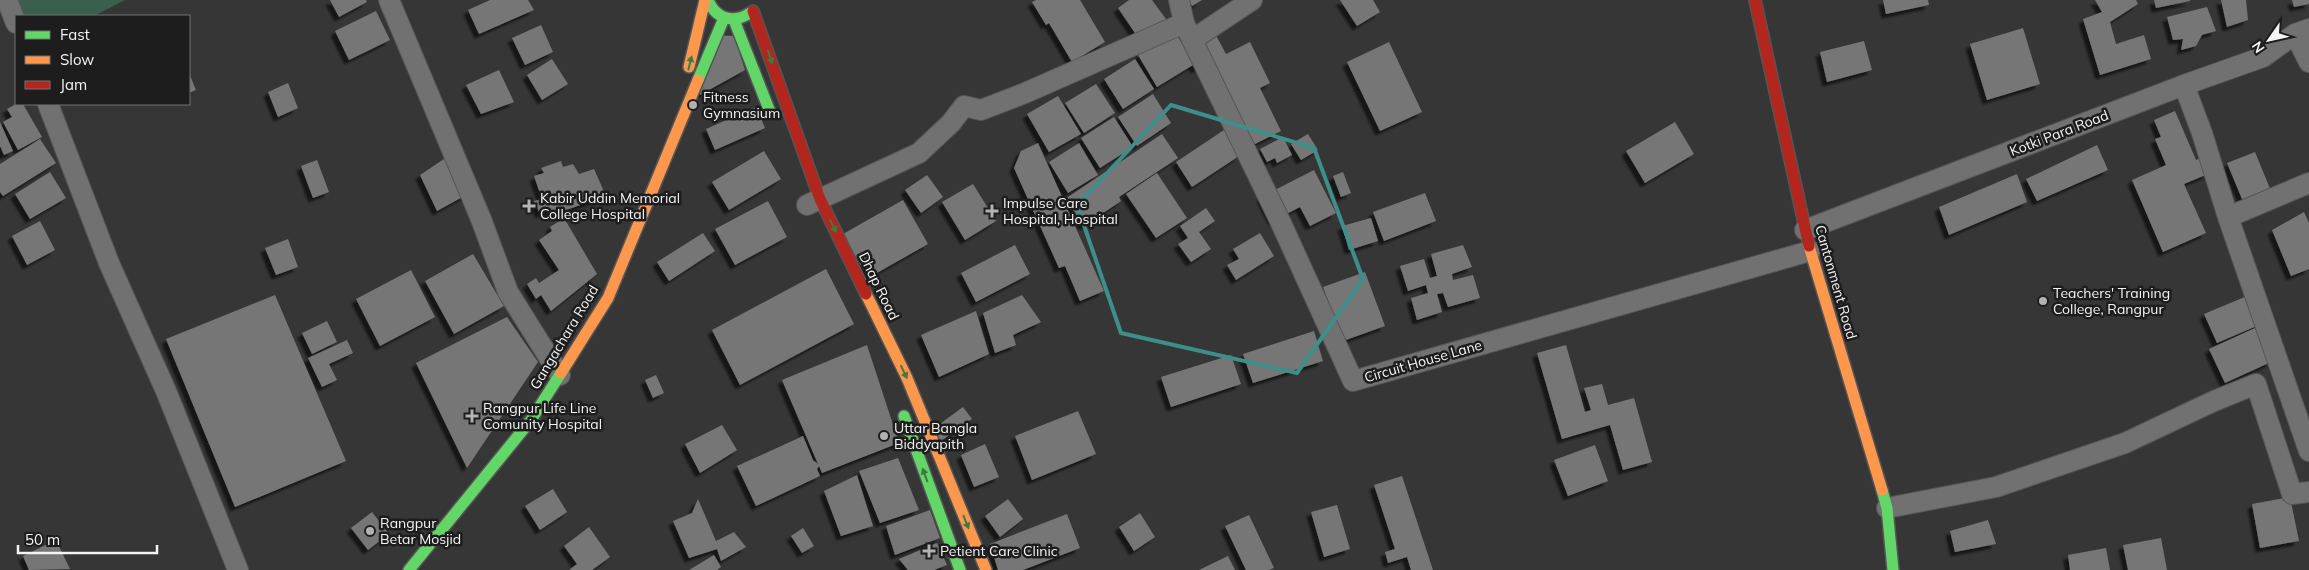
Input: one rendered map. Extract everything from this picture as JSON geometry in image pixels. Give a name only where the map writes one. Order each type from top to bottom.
[{"type":"main road","name":"Gangachara Road","points":[[670,144],[706,0]]},
{"type":"main road","points":[[706,0],[715,13],[729,19],[741,19],[753,11],[759,0]]},
{"type":"main road","name":"Cantonment Road","points":[[1755,0],[1810,251],[1887,508],[1893,570]]},
{"type":"main road","name":"Dhap Road","points":[[753,11],[810,204],[907,378],[986,570]]},
{"type":"main road","name":"Gangachara Road","points":[[408,570],[531,420],[608,298],[670,144],[729,19]]},
{"type":"main road","points":[[729,19],[774,122]]},
{"type":"main road","points":[[901,407],[960,570]]},
{"type":"street","points":[[7,0],[15,20]]},
{"type":"street","points":[[389,0],[481,220],[508,292],[560,374]]},
{"type":"street","name":"Circuit House Lane","points":[[1179,0],[1188,31],[1280,222],[1353,381],[1810,251]]},
{"type":"street","points":[[810,204],[919,153],[951,123],[964,106],[981,110],[1188,31],[1252,0]]},
{"type":"street","points":[[2302,32],[2309,62]]},
{"type":"street","name":"Kotki Para Road","points":[[1805,230],[2184,85],[2263,57],[2302,32]]},
{"type":"street","points":[[2184,85],[2202,133],[2228,217],[2309,451]]},
{"type":"street","points":[[48,105],[109,264],[166,390],[238,570]]},
{"type":"street","points":[[2228,217],[2309,183]]},
{"type":"street","points":[[1887,508],[1996,488],[2125,443],[2214,401],[2256,384],[2292,494],[2309,492]]},
{"type":"highlighted area","points":[[1171,105],[1314,148],[1363,279],[1297,373],[1121,333],[1077,205]]},
{"type":"green space","points":[[12,0],[125,0],[96,15],[20,15]]},
{"type":"building","points":[[330,0],[366,0],[367,2],[339,17]]},
{"type":"building","points":[[490,0],[528,0],[534,10],[479,34],[468,10]]},
{"type":"building","points":[[1036,0],[1080,0],[1105,42],[1072,62],[1049,23],[1046,25],[1032,2]]},
{"type":"building","points":[[1129,0],[1152,0],[1166,19],[1139,39],[1118,8]]},
{"type":"building","points":[[1189,0],[1202,0],[1192,6]]},
{"type":"building","points":[[1340,0],[1373,0],[1380,12],[1357,26]]},
{"type":"building","points":[[1883,0],[1928,0],[1929,5],[1886,14]]},
{"type":"building","points":[[2095,0],[2136,0],[2138,4],[2110,22],[2116,44],[2144,35],[2151,59],[2100,75],[2083,19],[2102,12]]},
{"type":"building","points":[[2154,0],[2190,0],[2190,1],[2156,8]]},
{"type":"building","points":[[2221,0],[2246,0],[2248,20],[2227,27]]},
{"type":"building","points":[[2292,0],[2309,0],[2309,4],[2294,7]]},
{"type":"building","points":[[2207,7],[2216,31],[2202,35],[2196,46],[2181,50],[2183,39],[2173,40],[2167,17]]},
{"type":"building","points":[[376,11],[390,40],[349,60],[335,31]]},
{"type":"building","points":[[541,25],[553,52],[525,65],[512,38]]},
{"type":"building","points":[[1211,26],[1226,54],[1250,42],[1270,83],[1260,88],[1281,131],[1251,146],[1201,66],[1195,69],[1193,65],[1157,87],[1138,55],[1176,33],[1183,46],[1181,41]]},
{"type":"building","points":[[2023,28],[2040,84],[1987,100],[1970,44]]},
{"type":"building","points":[[713,35],[734,36],[745,70],[700,95]]},
{"type":"building","points":[[1864,41],[1872,70],[1827,82],[1820,52]]},
{"type":"building","points":[[1389,42],[1422,112],[1380,131],[1347,62]]},
{"type":"building","points":[[552,59],[568,84],[542,100],[527,75]]},
{"type":"building","points":[[1135,59],[1154,89],[1123,109],[1104,79]]},
{"type":"building","points":[[499,70],[514,102],[481,114],[466,85]]},
{"type":"building","points":[[190,75],[196,90],[190,93]]},
{"type":"building","points":[[288,83],[298,108],[278,117],[268,92]]},
{"type":"building","points":[[1096,84],[1115,113],[1084,133],[1065,103]]},
{"type":"building","points":[[1153,94],[1171,123],[1137,146],[1118,117]]},
{"type":"building","points":[[1058,96],[1081,134],[1049,152],[1027,114]]},
{"type":"building","points":[[15,105],[24,105],[42,137],[18,150],[3,122],[12,117],[7,109]]},
{"type":"building","points":[[756,107],[765,128],[715,150],[706,129]]},
{"type":"building","points":[[2175,111],[2196,160],[2201,158],[2208,174],[2184,184],[2206,233],[2163,252],[2132,180],[2166,165],[2155,139],[2161,137],[2154,120]]},
{"type":"building","points":[[1114,117],[1133,147],[1100,168],[1081,138]]},
{"type":"building","points":[[0,122],[13,151],[4,155],[0,146]]},
{"type":"building","points":[[1675,122],[1694,154],[1645,183],[1626,151]]},
{"type":"building","points":[[1227,128],[1239,156],[1192,187],[1176,162]]},
{"type":"building","points":[[1162,134],[1178,158],[1119,197],[1121,201],[1084,226],[1065,199]]},
{"type":"building","points":[[1308,134],[1318,150],[1301,160],[1291,144]]},
{"type":"building","points":[[1283,137],[1292,155],[1277,163],[1275,158],[1267,162],[1260,149]]},
{"type":"building","points":[[40,139],[56,163],[3,196],[0,192],[0,164]]},
{"type":"building","points":[[1038,143],[1104,291],[1080,301],[1065,266],[1059,268],[1014,168],[1021,151]]},
{"type":"building","points":[[1079,143],[1098,175],[1068,193],[1049,162]]},
{"type":"building","points":[[2097,145],[2108,170],[2037,201],[2026,179]]},
{"type":"building","points":[[764,151],[781,179],[729,210],[712,182]]},
{"type":"building","points":[[2255,152],[2271,191],[2242,199],[2227,163]]},
{"type":"building","points":[[447,157],[466,195],[437,211],[420,175]]},
{"type":"building","points":[[317,160],[329,192],[313,198],[301,166]]},
{"type":"building","points":[[561,161],[563,167],[573,164],[579,174],[594,169],[606,196],[552,215],[548,210],[540,214],[534,201],[542,199],[534,176],[544,173],[541,168]]},
{"type":"building","points":[[1314,170],[1336,213],[1310,226],[1300,207],[1273,221],[1261,197]]},
{"type":"building","points":[[50,172],[66,198],[30,219],[15,194]]},
{"type":"building","points":[[1343,172],[1351,193],[1341,197],[1333,176]]},
{"type":"building","points":[[1157,173],[1187,218],[1156,238],[1126,194]]},
{"type":"building","points":[[2017,174],[2027,202],[1949,235],[1939,207]]},
{"type":"building","points":[[927,175],[943,197],[921,213],[905,190]]},
{"type":"building","points":[[973,184],[996,221],[965,240],[942,202]]},
{"type":"building","points":[[1425,193],[1436,221],[1384,241],[1373,212]]},
{"type":"building","points":[[903,200],[928,244],[868,278],[843,234]]},
{"type":"building","points":[[768,201],[787,237],[735,265],[715,229]]},
{"type":"building","points":[[1206,208],[1215,221],[1199,232],[1211,249],[1191,262],[1178,244],[1188,238],[1180,226]]},
{"type":"building","points":[[2304,212],[2309,223],[2309,269],[2291,276],[2272,230]]},
{"type":"building","points":[[564,218],[597,274],[551,311],[541,295],[536,299],[527,284],[536,278],[539,283],[559,270],[539,240],[552,231],[550,227]]},
{"type":"building","points":[[1371,218],[1378,241],[1349,250],[1342,226]]},
{"type":"building","points":[[40,221],[55,250],[27,265],[12,236]]},
{"type":"building","points":[[703,233],[715,251],[669,281],[657,262]]},
{"type":"building","points":[[1260,233],[1274,256],[1236,280],[1227,265],[1239,259],[1233,249]]},
{"type":"building","points":[[288,239],[298,267],[276,275],[265,248]]},
{"type":"building","points":[[1015,245],[1030,274],[976,302],[961,273]]},
{"type":"building","points":[[1463,245],[1472,267],[1452,274],[1453,280],[1473,275],[1480,298],[1448,307],[1443,293],[1437,294],[1442,312],[1417,320],[1411,298],[1428,293],[1426,285],[1408,291],[1400,266],[1424,259],[1430,278],[1437,276],[1431,254]]},
{"type":"building","points":[[473,254],[504,306],[454,334],[425,281]]},
{"type":"building","points":[[826,269],[854,324],[740,385],[712,330]]},
{"type":"building","points":[[411,270],[435,317],[380,346],[356,299]]},
{"type":"building","points":[[1365,272],[1385,326],[1343,341],[1323,287]]},
{"type":"building","points":[[275,295],[346,461],[235,507],[166,339]]},
{"type":"building","points":[[1022,295],[1041,322],[1013,335],[1016,345],[995,353],[983,313]]},
{"type":"building","points":[[2247,296],[2259,325],[2217,343],[2204,314]]},
{"type":"building","points":[[976,311],[989,354],[939,377],[921,335]]},
{"type":"building","name":"Rangpur Life Line Comunity Hospital","points":[[507,317],[538,362],[467,468],[416,363]]},
{"type":"building","points":[[327,321],[337,342],[312,354],[302,333]]},
{"type":"building","points":[[2255,328],[2271,362],[2225,383],[2209,349]]},
{"type":"building","points":[[1314,331],[1323,361],[1253,383],[1243,354]]},
{"type":"building","points":[[347,340],[353,353],[329,364],[337,380],[322,387],[308,358]]},
{"type":"building","points":[[867,345],[899,443],[822,473],[819,466],[817,469],[820,476],[756,506],[737,466],[803,436],[813,460],[818,464],[782,380]]},
{"type":"building","points":[[1566,345],[1585,412],[1591,410],[1584,388],[1602,384],[1608,405],[1634,398],[1652,462],[1623,470],[1610,425],[1562,439],[1537,353]]},
{"type":"building","points":[[1231,355],[1241,384],[1171,407],[1161,377]]},
{"type":"building","points":[[656,375],[664,393],[653,398],[645,380]]},
{"type":"building","points":[[963,407],[972,419],[941,441],[933,429]]},
{"type":"building","points":[[1078,411],[1096,454],[1032,480],[1015,436]]},
{"type":"building","points":[[722,425],[737,450],[700,473],[685,444]]},
{"type":"building","points":[[985,444],[999,477],[974,487],[961,455]]},
{"type":"building","points":[[1595,445],[1608,481],[1568,496],[1554,460]]},
{"type":"building","points":[[898,458],[919,510],[880,523],[859,471]]},
{"type":"building","points":[[857,475],[873,526],[841,536],[824,491]]},
{"type":"building","points":[[1402,476],[1433,570],[1411,570],[1407,557],[1388,563],[1385,552],[1395,549],[1374,485]]},
{"type":"building","points":[[553,489],[567,512],[540,530],[525,506]]},
{"type":"building","points":[[2290,497],[2299,541],[2260,548],[2252,504]]},
{"type":"building","points":[[698,499],[716,541],[734,532],[746,547],[721,561],[717,549],[689,558],[673,521],[692,513]]},
{"type":"building","points":[[1008,499],[1023,519],[1000,537],[985,516]]},
{"type":"building","points":[[1337,505],[1350,549],[1324,557],[1311,512]]},
{"type":"building","points":[[930,510],[940,538],[895,555],[886,526]]},
{"type":"building","name":"Rangpur Betar Mosjid","points":[[372,512],[389,534],[368,550],[351,528]]},
{"type":"building","points":[[1140,513],[1155,537],[1134,551],[1119,527]]},
{"type":"building","points":[[1067,514],[1080,548],[1023,570],[998,570],[990,544]]},
{"type":"building","points":[[1249,515],[1274,568],[1269,570],[1246,570],[1225,526]]},
{"type":"building","points":[[1988,520],[1996,544],[1955,552],[1950,531]]},
{"type":"building","points":[[589,527],[610,557],[592,570],[569,570],[577,564],[564,546]]},
{"type":"building","points":[[803,528],[814,546],[802,553],[791,536]]},
{"type":"building","points":[[2161,538],[2167,570],[2128,570],[2123,545]]},
{"type":"building","points":[[56,540],[70,569],[29,570],[23,556]]},
{"type":"building","name":"Petient Care Clinic","points":[[937,543],[947,565],[934,570],[908,570],[899,559]]},
{"type":"building","points":[[2106,548],[2110,570],[2070,570],[2068,555]]},
{"type":"building","points":[[714,555],[721,567],[717,570],[689,570]]},
{"type":"building","points":[[1228,556],[1235,570],[1199,570]]},
{"type":"traffic: fast","points":[[708,0],[716,12],[726,18],[737,18],[750,13]]},
{"type":"traffic: fast","points":[[698,80],[724,18]]},
{"type":"traffic: fast","points":[[734,20],[770,112]]},
{"type":"traffic: fast","points":[[409,570],[531,420],[561,373]]},
{"type":"traffic: fast","points":[[904,416],[960,570]]},
{"type":"traffic: fast","points":[[1882,490],[1887,508],[1893,570]]},
{"type":"traffic: slow","points":[[689,67],[705,0]]},
{"type":"traffic: slow","points":[[561,373],[608,298],[698,80]]},
{"type":"traffic: slow","points":[[1809,246],[1882,490]]},
{"type":"traffic: slow","points":[[866,294],[907,378],[986,570]]},
{"type":"traffic: jam","points":[[1755,0],[1809,246]]},
{"type":"traffic: jam","points":[[753,11],[820,199],[866,294]]},
{"type":"place","name":"Fitness Gymnasium","points":[[693,105]]},
{"type":"place","name":"Kabir Uddin Memorial College Hospital","points":[[529,206]]},
{"type":"place","name":"Impulse Care Hospital, Hospital","points":[[992,211]]},
{"type":"place","name":"Teachers' Training College, Rangpur","points":[[2043,301]]},
{"type":"place","name":"Rangpur Life Line Comunity Hospital","points":[[472,416]]},
{"type":"place","name":"Uttar Bangla Biddyapith","points":[[884,436]]},
{"type":"place","name":"Rangpur Betar Mosjid","points":[[370,531]]},
{"type":"place","name":"Petient Care Clinic","points":[[929,551]]}]
